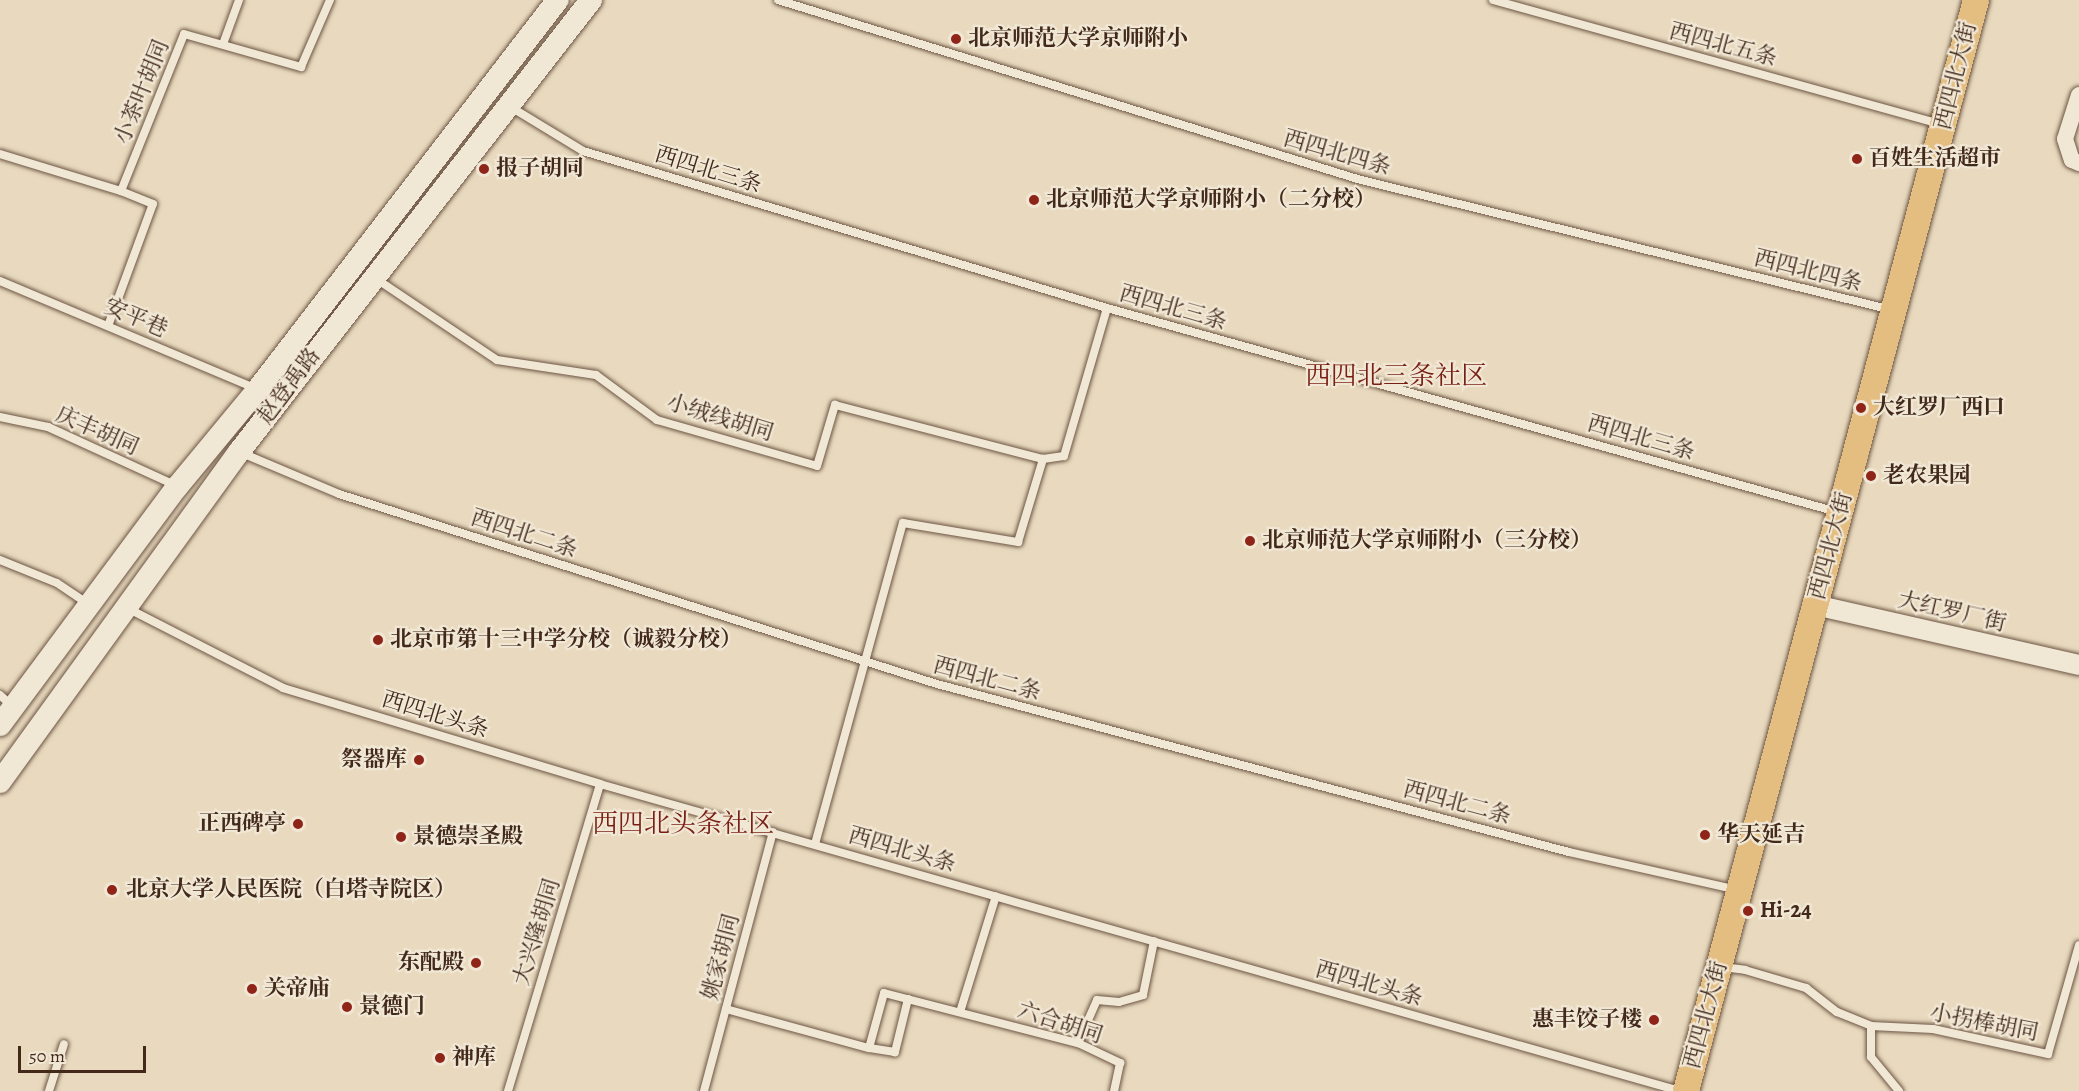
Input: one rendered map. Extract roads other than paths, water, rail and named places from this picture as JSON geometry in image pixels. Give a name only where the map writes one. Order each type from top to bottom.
[{"type":"main road","name":"赵登禹路","points":[[4,709],[91,606],[177,487],[258,389],[558,0]]},
{"type":"main road","name":"赵登禹路","points":[[0,782],[239,452],[373,277],[591,0]]},
{"type":"main road","name":"西四北大街","points":[[1686,1091],[1976,0]]},
{"type":"street","points":[[2079,95],[2065,139],[2072,160],[2079,163]]},
{"type":"street","name":"大红罗厂街","points":[[1815,605],[2079,665]]},
{"type":"lane","points":[[223,44],[239,0]]},
{"type":"lane","name":"小茶叶胡同","points":[[121,191],[184,34],[301,68],[330,0]]},
{"type":"lane","name":"西四北四条","points":[[778,0],[1361,180],[1895,311]]},
{"type":"lane","name":"西四北五条","points":[[1493,0],[1944,125]]},
{"type":"lane","name":"西四北三条","points":[[509,106],[583,151],[1107,308],[1840,513]]},
{"type":"lane","points":[[0,154],[121,191],[153,204],[108,326]]},
{"type":"lane","name":"小绒线胡同","points":[[373,277],[497,360],[596,375],[657,420],[817,466],[835,405],[1043,459]]},
{"type":"lane","name":"安平巷","points":[[0,281],[258,389]]},
{"type":"lane","points":[[815,844],[903,523],[1018,542],[1043,459],[1064,456],[1107,308]]},
{"type":"lane","name":"庆丰胡同","points":[[0,417],[48,427],[177,487]]},
{"type":"lane","name":"西四北二条","points":[[239,452],[339,494],[937,684],[1558,849],[1740,891]]},
{"type":"lane","points":[[0,560],[57,584],[91,606]]},
{"type":"lane","name":"西四北头条","points":[[127,608],[283,688],[600,784],[1680,1091]]},
{"type":"lane","name":"大兴隆胡同","points":[[508,1091],[600,784]]},
{"type":"lane","name":"姚家胡同","points":[[704,1091],[773,832]]},
{"type":"lane","points":[[960,1012],[996,896]]},
{"type":"lane","points":[[1078,1043],[1097,1000],[1119,1002],[1143,995],[1154,941]]},
{"type":"lane","name":"小拐棒胡同","points":[[1719,966],[1745,970],[1806,988],[1837,1012],[1871,1026],[1934,1029],[2048,1054],[2079,945]]},
{"type":"lane","name":"六合胡同","points":[[869,1048],[884,993],[1078,1043],[1120,1063],[1114,1091]]},
{"type":"lane","points":[[726,1009],[869,1048],[895,1052],[909,999]]},
{"type":"lane","points":[[1871,1026],[1872,1057],[1899,1091]]},
{"type":"lane","points":[[49,1091],[64,1044]]},
{"type":"place","name":"北京师范大学京师附小","points":[[956,39]]},
{"type":"place","name":"百姓生活超市","points":[[1857,159]]},
{"type":"place","name":"报子胡同","points":[[484,169]]},
{"type":"place","name":"北京师范大学京师附小（二分校）","points":[[1034,200]]},
{"type":"place","name":"大红罗厂西口","points":[[1861,408]]},
{"type":"place","name":"老农果园","points":[[1871,476]]},
{"type":"place","name":"北京师范大学京师附小（三分校）","points":[[1250,541]]},
{"type":"place","name":"北京市第十三中学分校（诚毅分校）","points":[[378,640]]},
{"type":"place","name":"祭器库","points":[[419,760]]},
{"type":"place","name":"正西碑亭","points":[[298,824]]},
{"type":"place","name":"华天延吉","points":[[1705,835]]},
{"type":"place","name":"景德崇圣殿","points":[[401,837]]},
{"type":"place","name":"北京大学人民医院（白塔寺院区）","points":[[112,890]]},
{"type":"place","name":"Hi-24","points":[[1748,911]]},
{"type":"place","name":"东配殿","points":[[476,963]]},
{"type":"place","name":"关帝庙","points":[[252,989]]},
{"type":"place","name":"景德门","points":[[347,1007]]},
{"type":"place","name":"惠丰饺子楼","points":[[1654,1020]]},
{"type":"place","name":"神库","points":[[440,1058]]},
{"type":"district","name":"西四北三条社区","points":[[1396,376]]},
{"type":"district","name":"西四北头条社区","points":[[683,824]]}]
